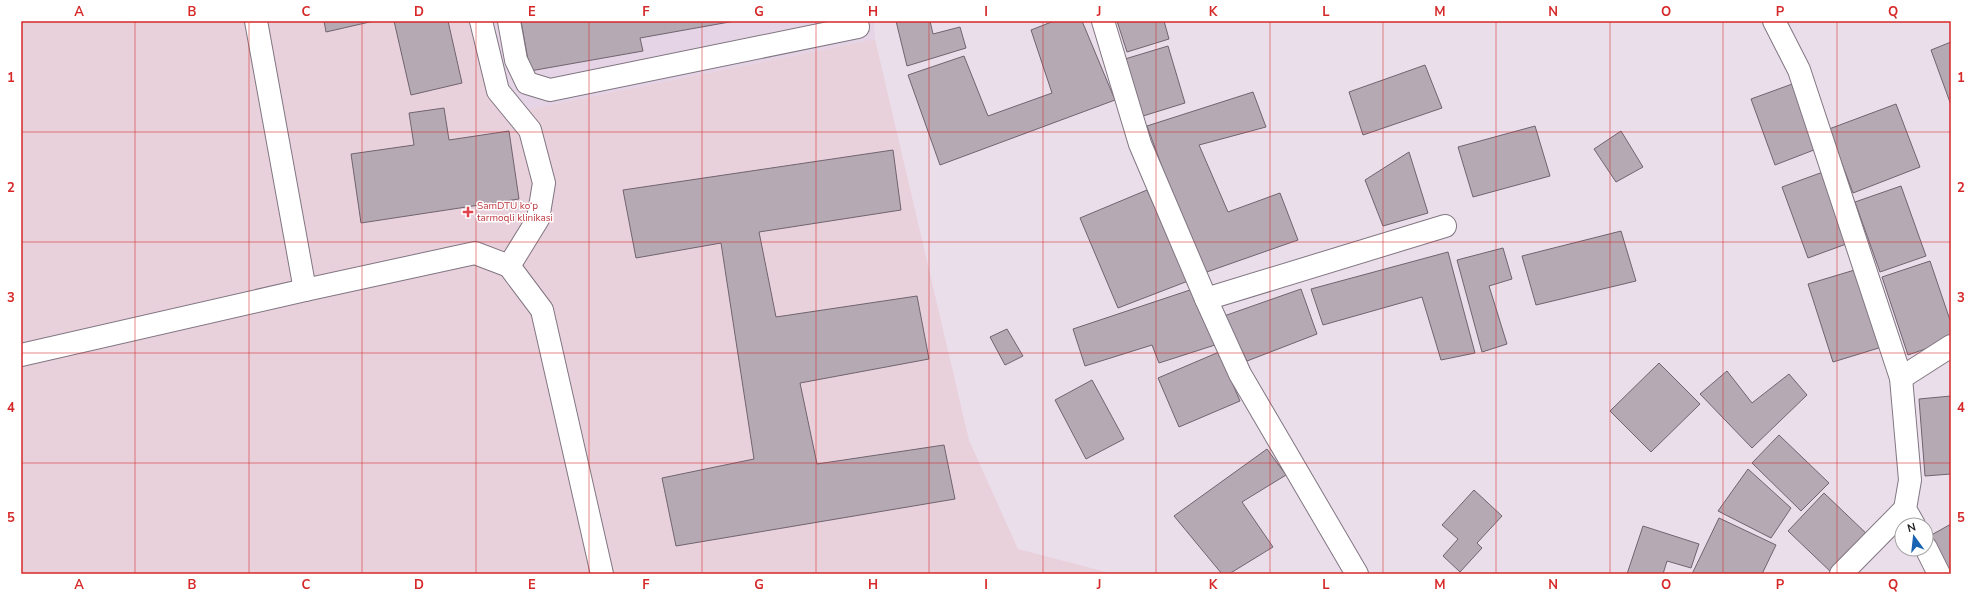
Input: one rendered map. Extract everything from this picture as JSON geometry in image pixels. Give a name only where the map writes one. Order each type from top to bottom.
[{"type":"street","points":[[256,21],[305,290]]},
{"type":"street","points":[[481,21],[498,91],[530,130],[544,182],[538,219],[509,266]]},
{"type":"street","points":[[509,21],[516,60],[527,83],[550,90],[858,27]]},
{"type":"street","points":[[1103,21],[1140,144],[1206,299],[1240,374],[1357,574]]},
{"type":"street","points":[[1774,21],[1799,70],[1901,378],[1910,480],[1910,517]]},
{"type":"street","points":[[1206,299],[1445,226]]},
{"type":"street","points":[[21,355],[475,253],[509,266],[542,310],[602,574]]},
{"type":"street","points":[[1901,378],[1951,346]]},
{"type":"street","points":[[1841,574],[1894,530]]},
{"type":"street","points":[[1930,557],[1939,574]]},
{"type":"shaded area","name":"SamDTU ko‘p tarmoqli klinikasi","points":[[21,21],[493,21],[511,113],[875,39],[969,440],[1018,549],[1114,574],[21,574]]},
{"type":"shaded area","points":[[494,21],[874,21],[875,39],[511,113]]},
{"type":"building","points":[[324,21],[374,21],[326,32]]},
{"type":"building","points":[[394,21],[448,21],[462,83],[411,95]]},
{"type":"building","points":[[521,21],[735,21],[640,38],[643,51],[530,71]]},
{"type":"building","points":[[896,21],[930,21],[933,34],[960,27],[966,48],[907,66]]},
{"type":"building","points":[[1054,21],[1082,21],[1115,100],[940,165],[908,75],[964,56],[988,116],[1052,93],[1031,30]]},
{"type":"building","points":[[1117,21],[1164,21],[1169,39],[1127,52]]},
{"type":"building","points":[[1951,42],[1951,105],[1931,50]]},
{"type":"building","points":[[1168,46],[1185,103],[1143,116],[1125,59]]},
{"type":"building","points":[[1425,65],[1442,108],[1363,135],[1349,92]]},
{"type":"building","points":[[1795,83],[1819,148],[1775,165],[1751,99]]},
{"type":"building","points":[[1253,92],[1266,127],[1199,145],[1228,212],[1280,193],[1298,240],[1201,274],[1147,126]]},
{"type":"building","points":[[1896,104],[1920,167],[1853,193],[1829,129]]},
{"type":"building","points":[[444,108],[449,140],[509,131],[519,199],[361,223],[351,154],[414,145],[409,113]]},
{"type":"building","points":[[1535,126],[1550,176],[1473,197],[1458,147]]},
{"type":"building","points":[[1621,131],[1643,167],[1616,182],[1594,149]]},
{"type":"building","points":[[893,150],[901,210],[759,232],[776,317],[917,296],[929,359],[800,383],[817,464],[944,445],[955,499],[676,546],[662,478],[754,459],[721,243],[636,258],[623,190]]},
{"type":"building","points":[[1409,152],[1428,213],[1383,226],[1365,180]]},
{"type":"building","points":[[1823,172],[1849,243],[1808,258],[1782,187]]},
{"type":"building","points":[[1901,186],[1926,256],[1880,272],[1855,202]]},
{"type":"building","points":[[1147,190],[1188,281],[1118,308],[1080,218]]},
{"type":"building","points":[[1621,231],[1636,281],[1536,305],[1522,256]]},
{"type":"building","points":[[1503,248],[1512,279],[1489,286],[1507,344],[1482,352],[1457,260]]},
{"type":"building","points":[[1448,252],[1475,353],[1441,360],[1422,297],[1323,325],[1311,289]]},
{"type":"building","points":[[1930,261],[1951,323],[1951,340],[1908,355],[1882,277]]},
{"type":"building","points":[[1858,269],[1882,347],[1833,362],[1808,284]]},
{"type":"building","points":[[1193,289],[1215,345],[1159,363],[1152,345],[1085,366],[1073,329]]},
{"type":"building","points":[[1301,289],[1317,334],[1247,361],[1224,316]]},
{"type":"building","points":[[1007,329],[1023,356],[1005,365],[990,337]]},
{"type":"building","points":[[1219,352],[1240,401],[1179,427],[1158,378]]},
{"type":"building","points":[[1659,363],[1700,404],[1651,452],[1610,411]]},
{"type":"building","points":[[1727,371],[1752,403],[1789,374],[1807,395],[1752,448],[1700,394]]},
{"type":"building","points":[[1092,380],[1124,439],[1086,459],[1055,400]]},
{"type":"building","points":[[1951,396],[1951,474],[1925,476],[1919,399]]},
{"type":"building","points":[[1779,435],[1829,483],[1801,511],[1752,463]]},
{"type":"building","points":[[1267,449],[1286,475],[1242,502],[1273,547],[1229,574],[1222,574],[1174,516]]},
{"type":"building","points":[[1748,469],[1791,508],[1771,538],[1718,511]]},
{"type":"building","points":[[1474,490],[1502,516],[1477,543],[1482,548],[1460,572],[1443,556],[1458,539],[1442,525]]},
{"type":"building","points":[[1824,493],[1870,537],[1833,574],[1788,531]]},
{"type":"building","points":[[1719,518],[1776,545],[1762,574],[1692,574]]},
{"type":"building","points":[[1951,524],[1951,574],[1949,574],[1934,551],[1934,534]]},
{"type":"building","points":[[1643,526],[1699,544],[1691,568],[1667,561],[1663,574],[1627,574]]},
{"type":"place","name":"SamDTU ko‘p tarmoqli klinikasi","points":[[468,212]]}]
